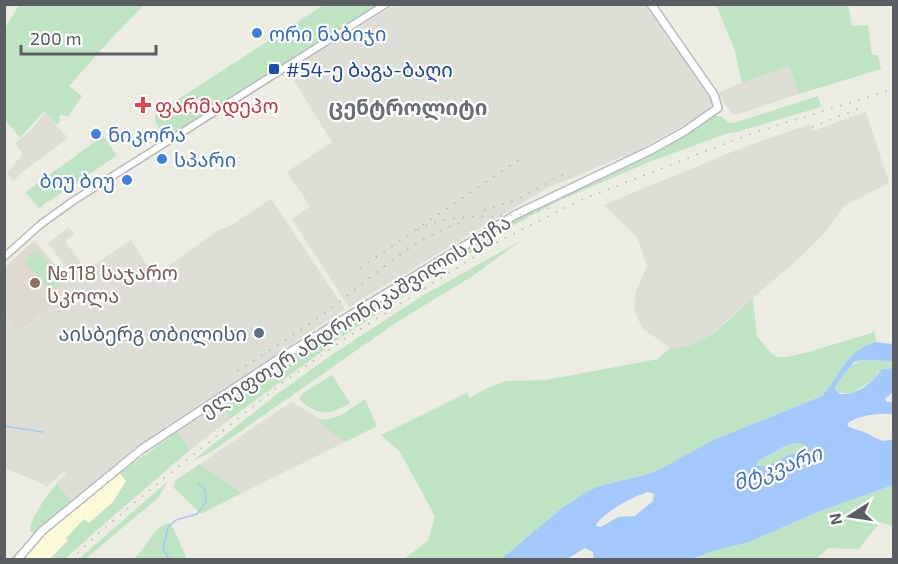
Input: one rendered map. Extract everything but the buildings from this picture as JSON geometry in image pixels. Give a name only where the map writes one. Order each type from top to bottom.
[{"type":"main road","name":"ელეფთერ ანდრონიკაშვილის ქუჩა","points":[[17,560],[42,531],[142,449],[277,360],[516,214],[651,150],[685,131],[718,108],[714,95],[651,4]]},
{"type":"street","points":[[4,257],[41,224],[92,188],[386,4]]},
{"type":"shaded area","points":[[395,5],[648,5],[711,96],[713,103],[709,111],[641,149],[547,188],[349,307],[292,219],[310,206],[287,172],[332,142],[288,71]]},
{"type":"shaded area","points":[[789,66],[799,94],[736,115],[732,114],[718,93],[736,85]]},
{"type":"shaded area","points":[[866,112],[889,183],[844,206],[828,229],[798,259],[704,340],[682,349],[670,348],[642,328],[634,310],[636,291],[647,266],[637,237],[604,205],[734,151],[810,124],[812,131]]},
{"type":"shaded area","points":[[45,113],[68,138],[20,174],[13,182],[7,173],[23,154],[15,143],[28,133]]},
{"type":"shaded area","points":[[271,199],[345,309],[165,427],[71,501],[57,483],[65,475],[65,470],[47,487],[5,468],[4,317],[20,332],[60,299],[65,279],[72,275],[48,243],[69,227],[74,234],[65,241],[86,270],[131,240],[154,276],[222,228],[227,228]]},
{"type":"shaded area","name":"№118 საჯარო სკოლა","points":[[34,241],[67,278],[65,279],[66,287],[60,299],[19,332],[5,317],[4,268]]},
{"type":"shaded area","points":[[291,402],[321,419],[318,422],[345,442],[242,493],[200,464]]},
{"type":"shaded area","points":[[221,404],[230,419],[190,450],[178,431]]},
{"type":"shaded area","points":[[120,473],[126,481],[113,502],[89,523],[84,520],[50,559],[23,560],[49,529]]},
{"type":"green space","points":[[325,4],[376,5],[165,138],[155,121],[157,113]]},
{"type":"green space","points":[[19,5],[144,5],[69,86],[82,96],[68,117],[61,114],[58,118],[61,120],[57,125],[44,111],[20,138],[4,118],[5,28]]},
{"type":"green space","points":[[716,5],[848,5],[852,26],[868,25],[872,55],[878,55],[881,69],[799,94],[789,66],[742,83],[734,48]]},
{"type":"green space","points":[[818,96],[821,107],[728,133],[647,163],[556,202],[505,230],[343,336],[230,419],[221,404],[364,310],[542,205],[657,152],[715,116],[721,116],[729,123],[737,122]]},
{"type":"green space","points":[[103,136],[116,156],[39,208],[26,193],[27,191]]},
{"type":"green space","points":[[522,240],[471,277],[397,322],[211,452],[191,462],[330,356],[422,296]]},
{"type":"green space","points":[[36,250],[64,279],[52,291],[24,262]]},
{"type":"green space","points":[[753,298],[757,336],[777,357],[805,353],[875,332],[876,342],[865,346],[850,357],[822,396],[713,440],[660,469],[588,491],[562,508],[501,559],[404,559],[428,541],[435,516],[400,452],[381,435],[467,393],[470,398],[505,381],[546,380],[658,359],[670,348],[682,348],[694,344],[715,332]]},
{"type":"green space","points":[[862,360],[893,361],[893,368],[886,368],[878,372],[873,380],[850,394],[836,392],[838,382],[844,373]]},
{"type":"green space","points":[[332,375],[350,403],[336,410],[323,412],[312,409],[299,399],[302,394]]},
{"type":"green space","points":[[365,399],[377,426],[345,442],[318,422],[321,419],[339,416]]},
{"type":"green space","points":[[178,431],[190,450],[65,559],[50,559],[84,519],[89,523],[113,502],[126,481],[120,473]]},
{"type":"green space","points":[[797,443],[805,445],[806,449],[770,465],[756,466],[758,461],[785,446]]},
{"type":"green space","points":[[200,464],[242,493],[201,514],[173,487],[176,480]]},
{"type":"green space","points":[[168,481],[158,498],[85,559],[79,559]]},
{"type":"green space","points":[[57,483],[71,501],[34,533],[30,531],[36,513]]},
{"type":"green space","points":[[893,485],[893,526],[880,522],[859,549],[828,548],[816,559],[693,560],[710,552],[749,542],[818,512]]},
{"type":"green space","points":[[169,523],[187,559],[133,559],[158,529]]},
{"type":"water","name":"მტკვარი","points":[[876,342],[893,344],[893,361],[854,362],[835,389],[840,394],[850,394],[863,388],[882,369],[893,368],[893,392],[885,399],[887,402],[893,402],[893,414],[875,414],[847,424],[849,427],[881,440],[893,439],[893,485],[818,512],[749,542],[693,559],[594,559],[593,552],[585,548],[567,559],[501,559],[562,508],[588,491],[660,469],[713,440],[822,396],[850,357],[865,346]],"holes":[[[797,443],[805,445],[806,449],[770,465],[756,466],[758,461],[785,446]],[[648,492],[654,494],[653,501],[635,516],[618,517],[601,527],[596,526],[611,511]]]},
{"type":"waterway","points":[[4,426],[43,432]]},
{"type":"waterway","points":[[170,560],[163,549],[168,527],[176,520],[197,514],[206,502],[205,490],[198,483]]},
{"type":"railway","points":[[71,560],[96,535],[282,383],[346,338],[501,240],[581,200],[711,149],[756,132],[894,89]]},
{"type":"railway","points":[[812,127],[865,106]]},
{"type":"railway","points":[[360,268],[524,156]]},
{"type":"railway","points":[[484,210],[516,200],[570,171]]},
{"type":"railway","points":[[417,230],[449,219],[516,215],[549,208]]},
{"type":"railway","points":[[237,371],[315,320],[408,250],[425,239],[460,223]]},
{"type":"place","name":"ორი ნაბიჯი","points":[[257,33]]},
{"type":"place","name":"#54-ე ბაგა-ბაღი","points":[[274,69]]},
{"type":"place","name":"ფარმადეპო","points":[[143,105]]},
{"type":"place","name":"ნიკორა","points":[[96,134]]},
{"type":"place","name":"სპარი","points":[[162,159]]},
{"type":"place","name":"ბიუ ბიუ","points":[[127,180]]},
{"type":"place","name":"№118 საჯარო სკოლა","points":[[35,283]]},
{"type":"place","name":"აისბერგ თბილისი","points":[[259,333]]},
{"type":"district","name":"ცენტროლიტი","points":[[408,106]]}]
